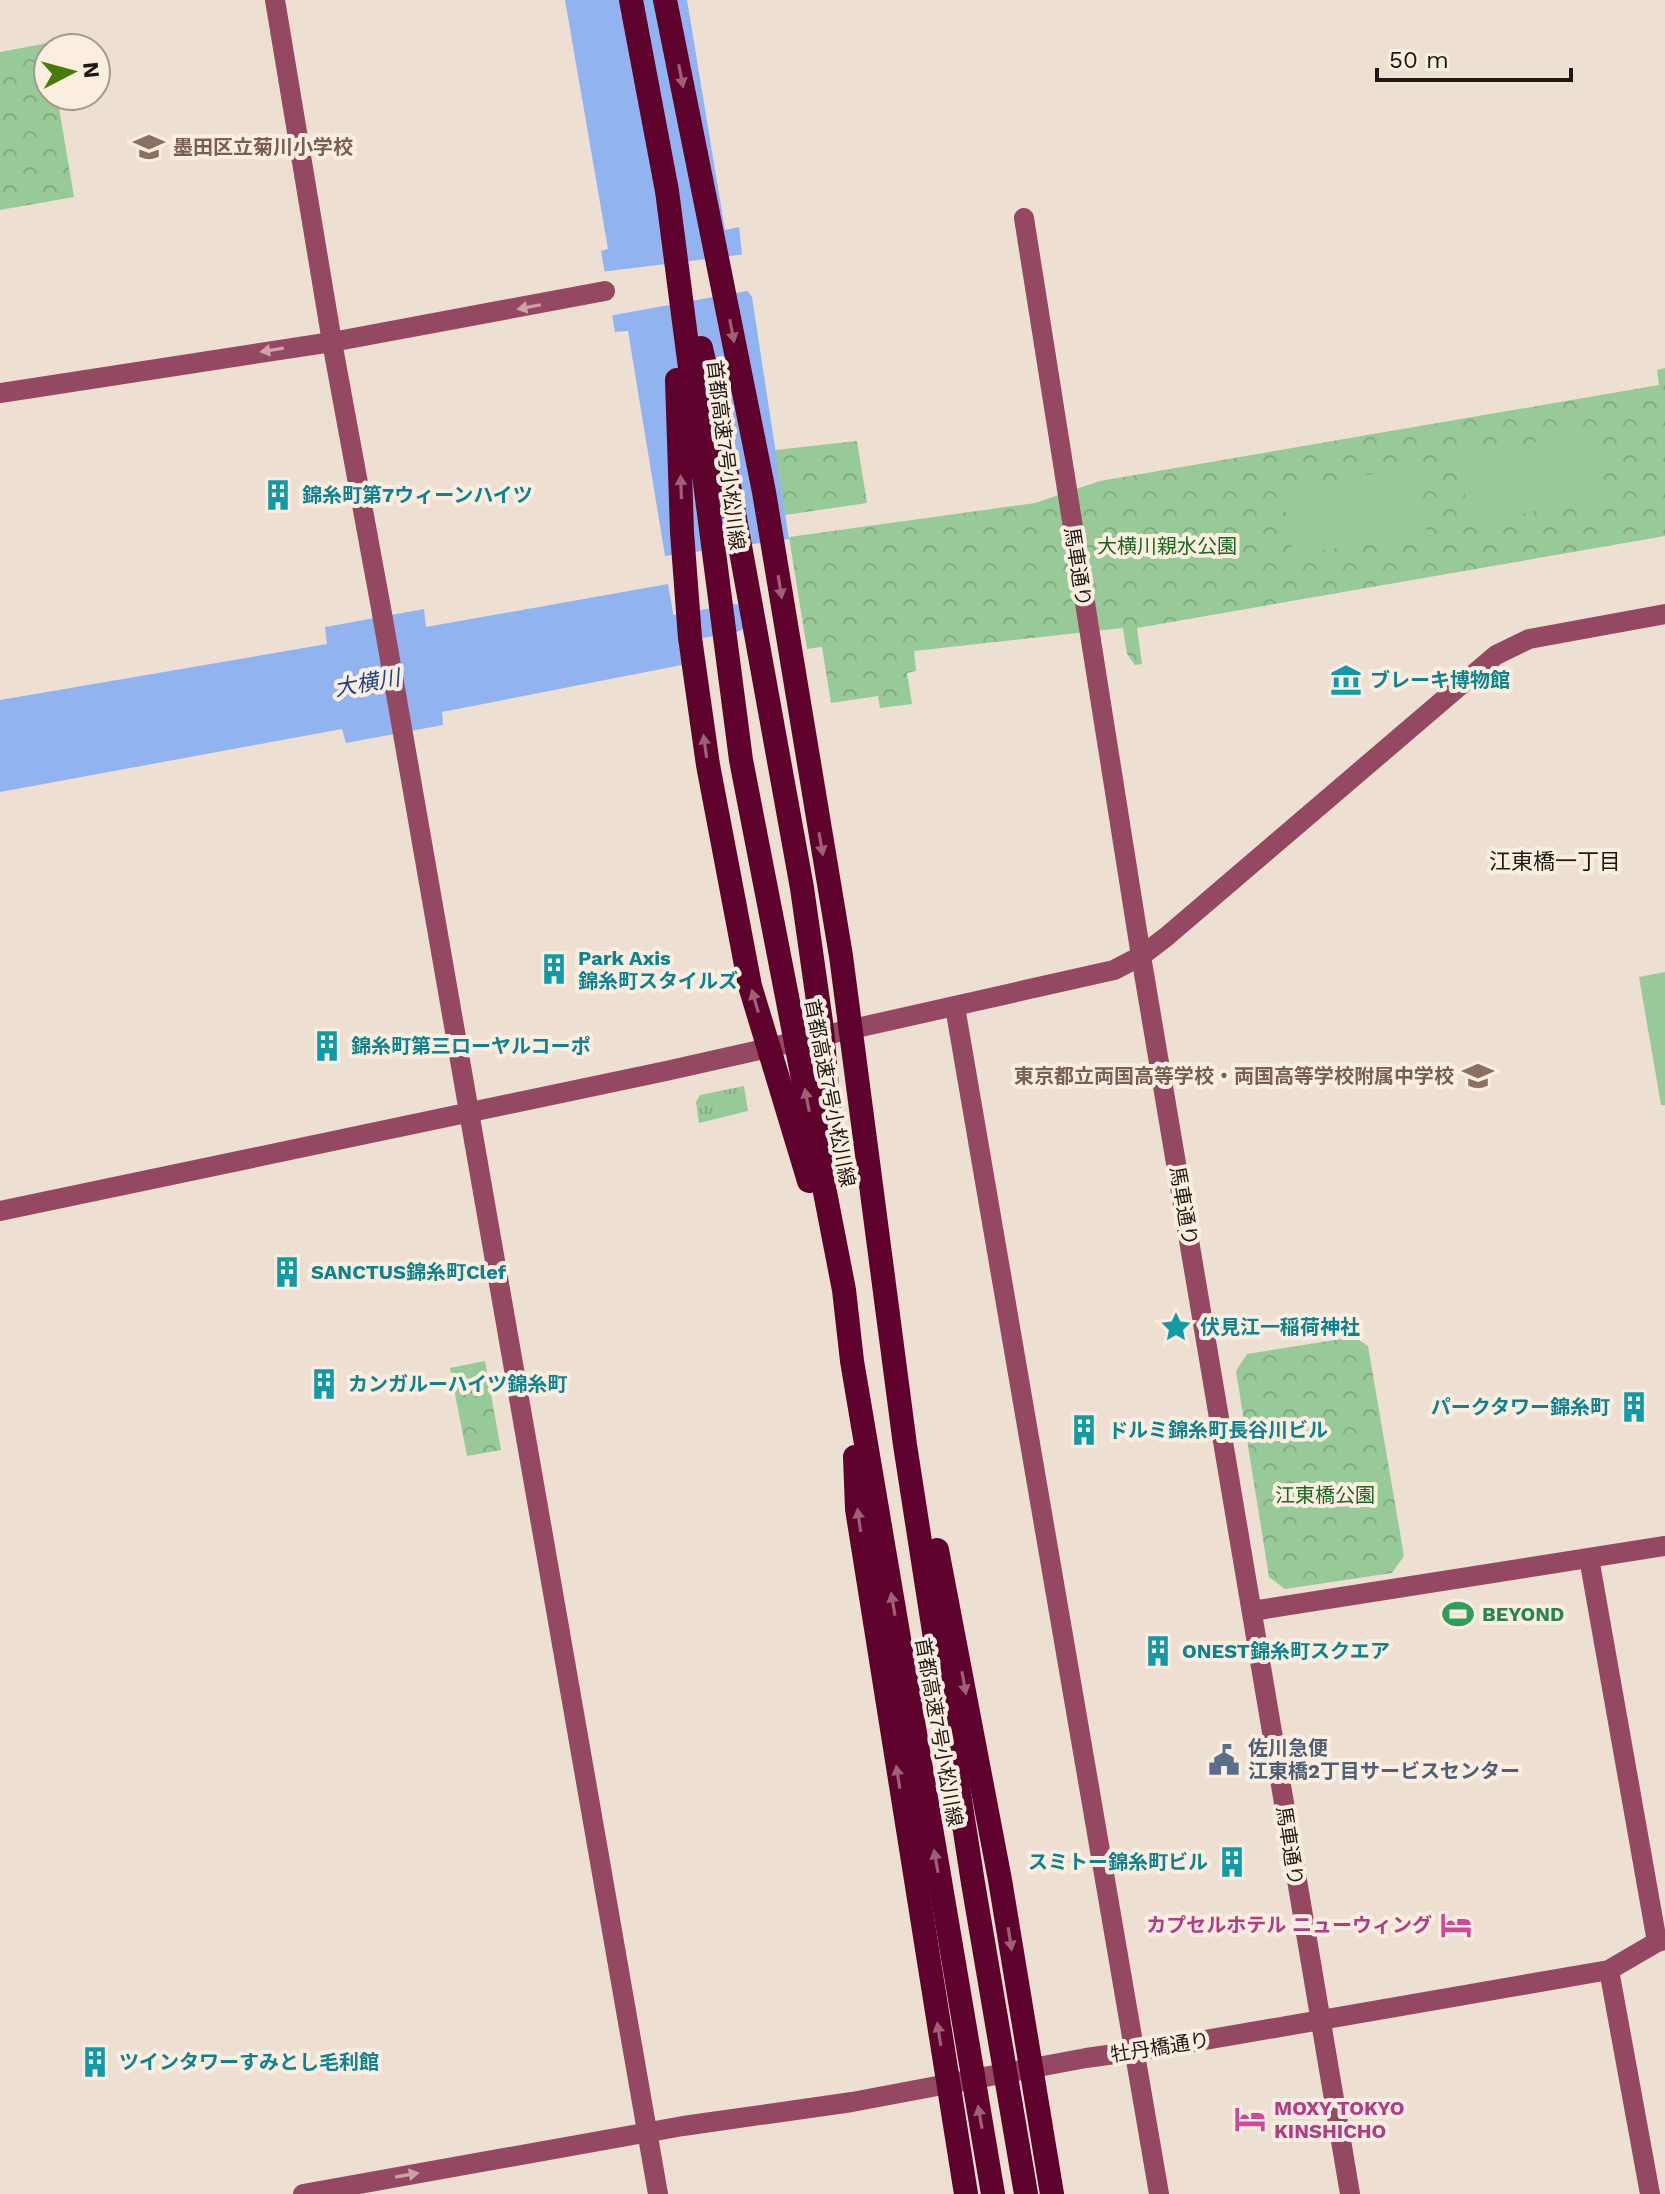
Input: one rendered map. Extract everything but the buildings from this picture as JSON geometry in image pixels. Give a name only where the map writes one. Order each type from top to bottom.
[{"type":"highway","name":"首都高速7号小松川線","points":[[631,0],[667,191],[741,760],[844,1290],[852,1361],[993,2194]]},
{"type":"highway","name":"首都高速7号小松川線","points":[[665,0],[767,507],[841,956],[905,1445],[973,1883],[1026,2194]]},
{"type":"highway","points":[[667,191],[717,419],[802,888],[822,1029],[844,1290]]},
{"type":"highway","points":[[667,191],[690,638],[708,765],[750,986],[844,1290]]},
{"type":"highway","points":[[852,1361],[857,1509],[966,2194]]},
{"type":"highway","points":[[905,1445],[928,1505],[960,1663],[1052,2194]]},
{"type":"street","points":[[275,0],[332,342],[470,1111],[658,2194]]},
{"type":"street","name":"馬車通り","points":[[1024,218],[1141,956],[1350,2194]]},
{"type":"street","points":[[0,393],[332,342],[605,291]]},
{"type":"street","points":[[0,1211],[666,1071],[1097,976],[1141,956],[1496,655],[1514,644],[1539,636],[1665,614]]},
{"type":"street","points":[[955,1007],[1159,2194]]},
{"type":"street","points":[[1252,1611],[1665,1546]]},
{"type":"street","points":[[1589,1558],[1661,1941]]},
{"type":"street","name":"牡丹橋通り","points":[[303,2194],[1609,1970],[1661,1941]]},
{"type":"street","points":[[1609,1970],[1650,2194]]},
{"type":"green space","points":[[32,46],[32,112],[60,112],[74,197],[0,210],[0,52]]},
{"type":"green space","name":"大横川親水公園","points":[[1665,368],[1665,536],[1137,628],[1142,664],[1135,665],[1127,654],[1123,628],[914,651],[916,671],[907,673],[912,704],[880,708],[878,696],[831,703],[822,647],[807,649],[789,537],[1035,503],[1100,481],[1659,385],[1657,370]]},
{"type":"green space","points":[[1596,432],[1607,499],[1470,522],[1458,455]]},
{"type":"green space","points":[[857,441],[867,503],[785,515],[775,450]]},
{"type":"green space","points":[[1417,467],[1427,533],[1293,555],[1282,489]]},
{"type":"green space","points":[[1665,972],[1665,1105],[1661,1105],[1639,977]]},
{"type":"green space","points":[[744,1086],[748,1111],[699,1123],[696,1102],[700,1095]]},
{"type":"green space","name":"江東橋公園","points":[[1354,1337],[1368,1346],[1404,1556],[1392,1573],[1285,1589],[1269,1577],[1236,1371],[1247,1354]]},
{"type":"green space","points":[[485,1361],[501,1450],[467,1456],[450,1368]]},
{"type":"water","points":[[565,0],[687,0],[725,230],[739,227],[746,289],[752,297],[789,539],[665,556],[628,331],[615,332],[601,251],[608,249]]},
{"type":"water","points":[[668,584],[682,665],[442,712],[443,725],[346,743],[342,729],[0,792],[0,700],[327,644],[325,627],[424,609],[426,627]]},
{"type":"pier","points":[[746,254],[752,290],[608,316],[601,272]]},
{"type":"waterway","name":"大横川","points":[[664,631],[734,618]]},
{"type":"place","name":"墨田区立菊川小学校","points":[[149,147]]},
{"type":"place","name":"錦糸町第7ウィーンハイツ","points":[[278,495]]},
{"type":"place","name":"ブレーキ博物館","points":[[1346,680]]},
{"type":"place","name":"Park Axis 錦糸町スタイルズ","points":[[554,969]]},
{"type":"place","name":"錦糸町第三ローヤルコーポ","points":[[327,1046]]},
{"type":"place","name":"東京都立両国高等学校・両国高等学校附属中学校","points":[[1478,1076]]},
{"type":"place","name":"SANCTUS錦糸町Clef","points":[[287,1272]]},
{"type":"place","name":"伏見江一稲荷神社","points":[[1176,1327]]},
{"type":"place","name":"カンガルーハイツ錦糸町","points":[[324,1384]]},
{"type":"place","name":"パークタワー錦糸町","points":[[1634,1407]]},
{"type":"place","name":"ドルミ錦糸町長谷川ビル","points":[[1084,1430]]},
{"type":"place","name":"BEYOND","points":[[1458,1614]]},
{"type":"place","name":"ONEST錦⽷町スクエア","points":[[1158,1651]]},
{"type":"place","name":"佐川急便 江東橋2丁目サービスセンター","points":[[1224,1760]]},
{"type":"place","name":"スミトー錦糸町ビル","points":[[1232,1862]]},
{"type":"place","name":"カプセルホテル ニューウィング","points":[[1456,1925]]},
{"type":"place","name":"ツインタワーすみとし毛利館","points":[[95,2062]]},
{"type":"place","name":"MOXY TOKYO KINSHICHO","points":[[1250,2119]]},
{"type":"district","name":"江東橋一丁目","points":[[1555,861]]}]
